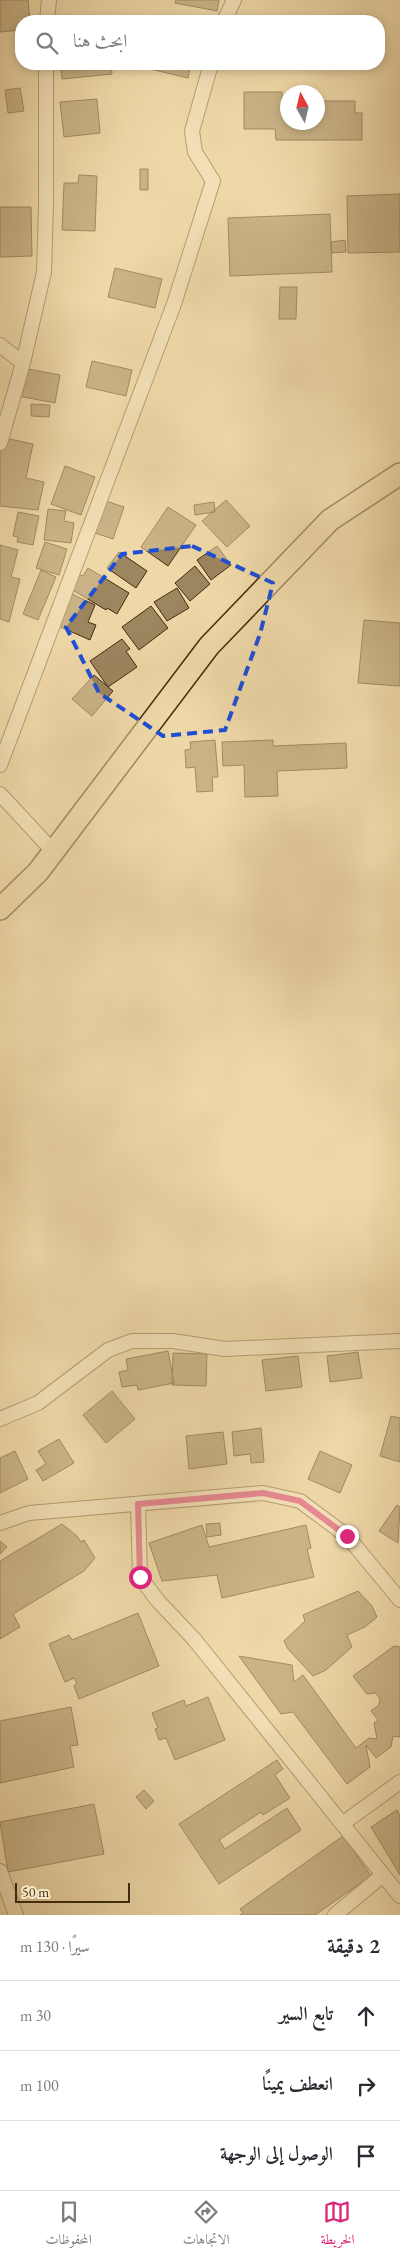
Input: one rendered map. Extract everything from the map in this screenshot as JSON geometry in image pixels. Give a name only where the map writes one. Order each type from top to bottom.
[{"type":"main road","points":[[0,909],[38,872],[209,646],[330,520],[400,474]]},
{"type":"street","points":[[48,15],[49,0]]},
{"type":"street","points":[[227,15],[234,0]]},
{"type":"street","points":[[0,443],[23,363],[44,272],[46,70]]},
{"type":"street","points":[[0,764],[174,304],[212,181],[195,152],[192,131],[209,70]]},
{"type":"street","points":[[0,345],[23,363]]},
{"type":"street","points":[[0,794],[53,851]]},
{"type":"street","points":[[0,1419],[38,1403],[108,1350],[132,1340],[172,1340],[225,1349],[400,1341]]},
{"type":"street","points":[[0,1523],[29,1513],[263,1493],[300,1501],[347,1536],[400,1600]]},
{"type":"street","points":[[138,1504],[140,1577],[158,1601],[194,1639],[400,1896]]},
{"type":"street","points":[[342,1824],[400,1782]]},
{"type":"street","points":[[0,1871],[16,1915]]},
{"type":"street","points":[[335,1915],[383,1875]]},
{"type":"highlighted area","points":[[192,546],[273,583],[260,634],[225,730],[163,736],[99,693],[66,627],[122,554]]},
{"type":"building","points":[[0,0],[28,0],[29,15],[15,15],[15,31],[0,32]]},
{"type":"building","points":[[176,0],[219,0],[217,11],[175,3]]},
{"type":"building","points":[[61,70],[112,70],[112,74],[62,79]]},
{"type":"building","points":[[154,70],[190,70],[188,78]]},
{"type":"building","points":[[20,88],[24,111],[8,113],[5,90]]},
{"type":"building","points":[[244,92],[280,92],[280,130],[325,130],[325,101],[355,101],[355,113],[362,113],[362,140],[276,140],[275,129],[244,129]]},
{"type":"building","points":[[97,99],[100,133],[64,137],[60,102]]},
{"type":"building","points":[[140,169],[148,169],[148,190],[140,190]]},
{"type":"building","points":[[79,175],[97,176],[95,231],[62,230],[64,183],[78,183]]},
{"type":"building","points":[[400,194],[400,252],[348,253],[347,196]]},
{"type":"building","points":[[0,207],[31,207],[32,256],[0,257]]},
{"type":"building","points":[[330,214],[332,272],[230,276],[228,218]]},
{"type":"building","points":[[345,240],[346,252],[332,253],[331,242]]},
{"type":"building","points":[[115,268],[162,279],[155,308],[108,297]]},
{"type":"building","points":[[280,287],[297,287],[296,319],[279,319]]},
{"type":"building","points":[[92,361],[132,370],[126,396],[86,387]]},
{"type":"building","points":[[23,368],[60,375],[55,403],[18,396]]},
{"type":"building","points":[[31,404],[50,405],[49,417],[31,416]]},
{"type":"building","points":[[0,437],[33,444],[26,478],[44,482],[38,510],[0,506]]},
{"type":"building","points":[[65,466],[95,477],[81,515],[51,504]]},
{"type":"building","points":[[100,499],[124,507],[113,539],[89,531]]},
{"type":"building","points":[[226,500],[250,526],[227,547],[202,521]]},
{"type":"building","points":[[214,502],[215,512],[195,515],[194,505]]},
{"type":"building","points":[[168,507],[196,525],[168,566],[141,547]]},
{"type":"building","points":[[48,509],[66,511],[64,521],[74,523],[71,543],[44,540]]},
{"type":"building","points":[[18,512],[39,516],[33,545],[17,542],[18,537],[13,536]]},
{"type":"building","points":[[45,542],[67,549],[59,575],[36,568]]},
{"type":"building","points":[[0,545],[18,550],[11,577],[20,579],[9,622],[0,619]]},
{"type":"building","points":[[217,546],[231,565],[211,580],[197,560]]},
{"type":"building","points":[[119,552],[147,571],[136,588],[107,568]]},
{"type":"building","points":[[195,566],[210,584],[190,601],[175,583]]},
{"type":"building","points":[[88,568],[129,593],[117,614],[107,608],[106,610],[71,589],[80,575],[83,576]]},
{"type":"building","points":[[41,570],[56,577],[38,620],[23,614]]},
{"type":"building","points":[[177,588],[189,608],[167,621],[154,602]]},
{"type":"building","points":[[70,593],[95,605],[88,622],[96,625],[90,640],[56,625]]},
{"type":"building","points":[[151,606],[168,628],[139,650],[122,627]]},
{"type":"building","points":[[364,620],[400,623],[400,686],[358,683]]},
{"type":"building","points":[[122,639],[130,649],[126,651],[137,667],[108,687],[90,661]]},
{"type":"building","points":[[94,675],[113,691],[92,716],[72,699]]},
{"type":"building","points":[[215,740],[218,777],[212,777],[213,791],[197,792],[195,767],[186,768],[185,750],[191,749],[190,742]]},
{"type":"building","points":[[273,740],[273,746],[346,743],[347,768],[277,771],[278,796],[245,797],[244,765],[223,766],[222,742]]},
{"type":"building","points":[[168,1351],[174,1383],[138,1390],[137,1385],[122,1387],[119,1372],[128,1370],[126,1359]]},
{"type":"building","points":[[358,1352],[362,1378],[330,1382],[327,1356]]},
{"type":"building","points":[[173,1353],[207,1354],[206,1386],[172,1385]]},
{"type":"building","points":[[298,1356],[302,1387],[266,1391],[262,1360]]},
{"type":"building","points":[[112,1391],[135,1419],[106,1443],[83,1415]]},
{"type":"building","points":[[391,1416],[400,1418],[400,1462],[380,1456]]},
{"type":"building","points":[[261,1428],[264,1462],[251,1463],[250,1454],[234,1456],[232,1432]]},
{"type":"building","points":[[223,1432],[227,1464],[189,1469],[186,1436]]},
{"type":"building","points":[[59,1439],[74,1463],[43,1481],[36,1470],[46,1464],[38,1451]]},
{"type":"building","points":[[15,1451],[28,1479],[0,1493],[0,1458]]},
{"type":"building","points":[[320,1451],[352,1465],[340,1493],[308,1479]]},
{"type":"building","points":[[397,1505],[400,1507],[398,1543],[379,1531]]},
{"type":"building","points":[[220,1523],[221,1535],[207,1537],[206,1524]]},
{"type":"building","points":[[62,1524],[77,1536],[81,1542],[84,1540],[95,1558],[84,1571],[13,1614],[20,1627],[0,1639],[0,1561]]},
{"type":"building","points":[[202,1525],[209,1547],[306,1525],[311,1548],[307,1549],[314,1577],[222,1598],[217,1575],[162,1581],[149,1543]]},
{"type":"building","points":[[0,1541],[7,1547],[0,1554]]},
{"type":"building","points":[[358,1591],[372,1606],[377,1617],[365,1627],[347,1635],[352,1647],[326,1670],[313,1676],[288,1649],[284,1641],[305,1621],[303,1615]]},
{"type":"building","points":[[138,1613],[159,1666],[79,1699],[74,1686],[77,1684],[74,1678],[65,1682],[49,1644],[69,1635],[72,1640]]},
{"type":"building","points":[[394,1646],[400,1647],[400,1737],[393,1736],[391,1747],[376,1758],[366,1745],[370,1767],[347,1784],[293,1712],[281,1714],[239,1656],[292,1665],[294,1682],[303,1675],[356,1748],[369,1738],[377,1739],[374,1723],[378,1720],[371,1711],[379,1705],[380,1699],[376,1693],[367,1694],[353,1676]]},
{"type":"building","points":[[208,1697],[225,1740],[175,1760],[166,1738],[159,1740],[155,1729],[158,1728],[152,1713],[184,1700],[186,1706]]},
{"type":"building","points":[[71,1707],[78,1745],[70,1746],[74,1767],[0,1783],[0,1721]]},
{"type":"building","points":[[277,1760],[283,1769],[275,1775],[290,1798],[263,1815],[261,1812],[219,1840],[225,1849],[287,1808],[301,1830],[219,1884],[179,1824]]},
{"type":"building","points":[[144,1790],[154,1801],[146,1809],[136,1797]]},
{"type":"building","points":[[94,1804],[104,1854],[8,1872],[0,1822]]},
{"type":"building","points":[[397,1810],[400,1816],[400,1875],[371,1827]]},
{"type":"building","points":[[343,1836],[371,1876],[315,1915],[240,1915],[243,1913],[240,1909]]},
{"type":"route","points":[[140,1577],[138,1504],[263,1493],[300,1501],[347,1536]]}]
